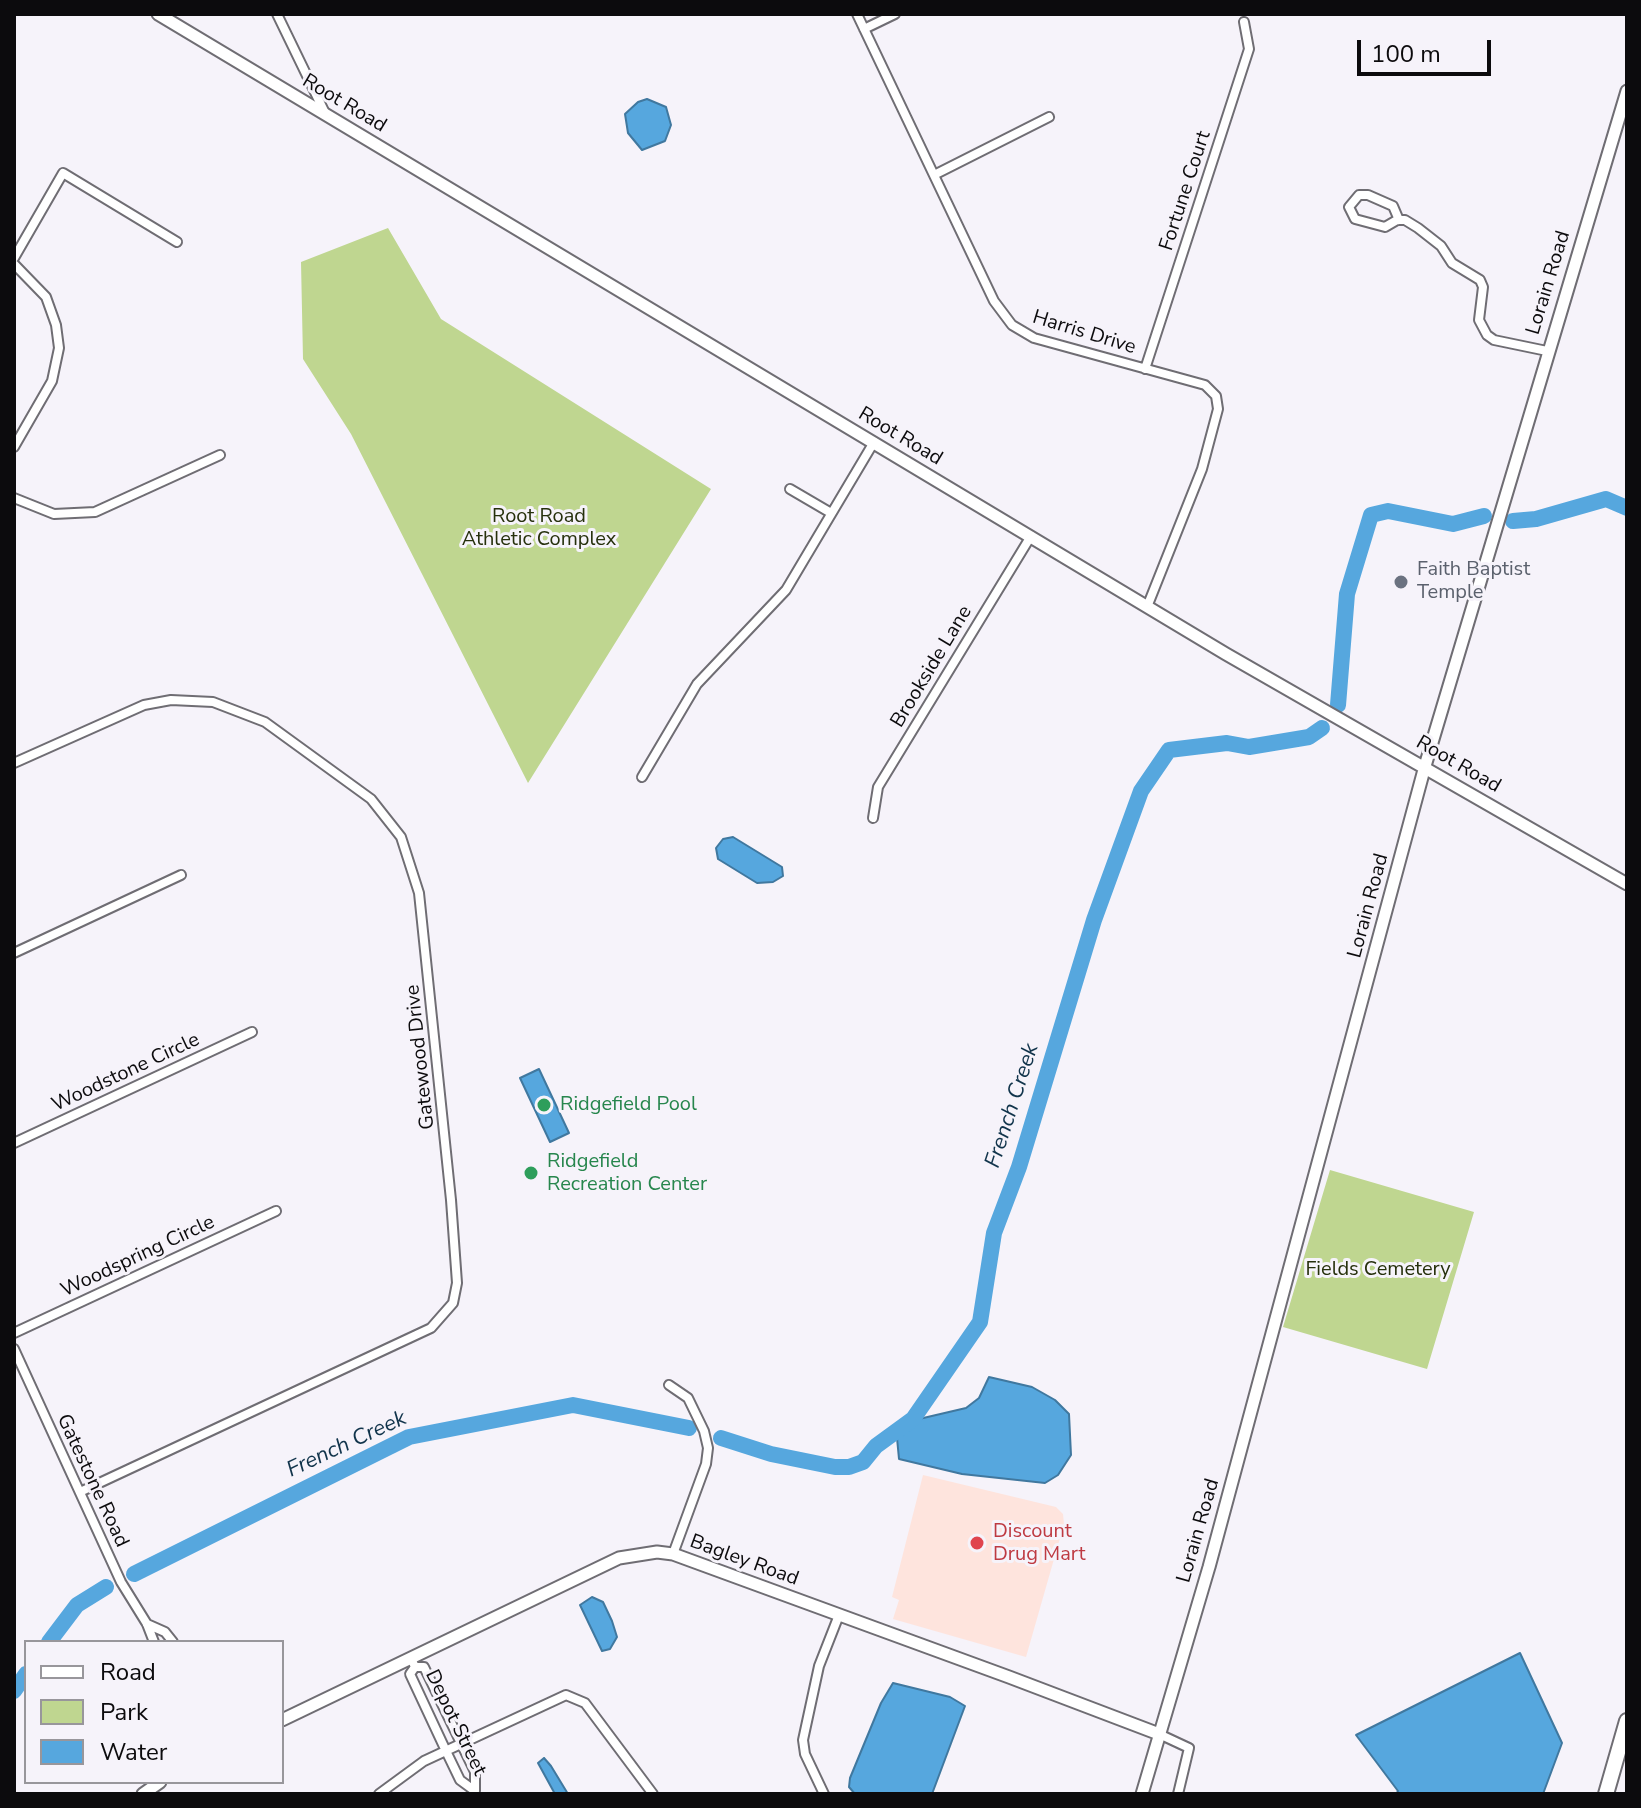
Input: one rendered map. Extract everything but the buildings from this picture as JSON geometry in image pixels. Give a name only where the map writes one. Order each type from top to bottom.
[{"type":"highway","points":[[1606,1794],[1627,1721]]},
{"type":"street","name":"Root Road","points":[[158,14],[1147,607],[1627,884]]},
{"type":"street","points":[[277,14],[326,114]]},
{"type":"street","name":"Harris Drive","points":[[857,14],[994,301],[1012,325],[1034,338],[1205,385],[1214,392],[1218,404],[1202,469],[1147,607]]},
{"type":"street","points":[[864,29],[895,14]]},
{"type":"street","name":"Fortune Court","points":[[1145,369],[1249,49],[1244,22]]},
{"type":"street","name":"Lorain Road","points":[[1142,1794],[1209,1567],[1425,766],[1627,91]]},
{"type":"street","points":[[934,175],[1049,117]]},
{"type":"street","points":[[14,258],[63,173],[177,242]]},
{"type":"street","points":[[1399,220],[1385,227],[1355,219],[1349,207],[1359,195],[1368,195],[1393,206],[1399,220],[1418,228],[1441,246],[1452,263],[1480,280],[1483,287],[1479,320],[1487,335],[1494,340],[1547,351]]},
{"type":"street","points":[[14,264],[46,297],[56,325],[59,348],[52,381],[14,447]]},
{"type":"street","points":[[642,777],[697,684],[779,598],[874,442]]},
{"type":"street","points":[[14,498],[54,514],[95,512],[220,455]]},
{"type":"street","points":[[790,489],[831,513]]},
{"type":"street","name":"Brookside Lane","points":[[873,818],[878,787],[1031,536]]},
{"type":"street","name":"Gatewood Drive","points":[[14,763],[144,705],[179,700],[213,702],[265,722],[371,799],[401,837],[419,893],[451,1200],[457,1283],[453,1303],[431,1328],[80,1492]]},
{"type":"street","points":[[14,953],[181,875]]},
{"type":"street","name":"Woodstone Circle","points":[[14,1143],[252,1032]]},
{"type":"street","name":"Woodspring Circle","points":[[14,1333],[276,1211]]},
{"type":"street","name":"Gatestone Road","points":[[14,1349],[121,1582],[153,1640]]},
{"type":"street","points":[[669,1385],[688,1398],[704,1431],[708,1448],[706,1464],[673,1554]]},
{"type":"street","name":"Bagley Road","points":[[284,1719],[413,1662],[619,1558],[642,1552],[673,1554],[1159,1734]]},
{"type":"street","points":[[824,1794],[805,1754],[803,1740],[819,1666],[839,1615]]},
{"type":"street","name":"Gatestone Road","points":[[147,1624],[165,1632],[171,1640]]},
{"type":"street","name":"Depot Street","points":[[413,1662],[424,1667],[462,1744],[477,1776],[476,1793],[462,1782],[446,1751],[410,1674],[413,1662]]},
{"type":"street","points":[[379,1794],[417,1766],[446,1751],[558,1697],[576,1697],[588,1707],[653,1794]]},
{"type":"street","points":[[1159,1734],[1189,1748],[1178,1794]]},
{"type":"shaded area","points":[[923,1475],[1056,1507],[1063,1514],[1064,1524],[1026,1657],[893,1619],[899,1600],[892,1597]]},
{"type":"green space","name":"Root Road Athletic Complex","points":[[388,228],[441,319],[711,489],[528,783],[351,434],[303,359],[301,262]]},
{"type":"green space","name":"Fields Cemetery","points":[[1330,1170],[1474,1212],[1427,1369],[1283,1327]]},
{"type":"water","points":[[647,99],[666,107],[671,125],[665,141],[642,150],[628,133],[625,114],[638,102]]},
{"type":"water","points":[[733,837],[782,867],[783,876],[773,882],[757,883],[718,859],[716,848],[723,839]]},
{"type":"water","name":"Ridgefield Pool","points":[[539,1069],[569,1133],[550,1142],[520,1078]]},
{"type":"water","points":[[989,1377],[1032,1387],[1055,1400],[1069,1414],[1071,1455],[1058,1475],[1045,1483],[962,1474],[899,1459],[897,1438],[919,1419],[966,1408],[979,1398]]},
{"type":"water","points":[[592,1597],[603,1602],[612,1621],[617,1637],[610,1649],[602,1651],[580,1605]]},
{"type":"water","points":[[1520,1653],[1562,1743],[1543,1794],[1396,1794],[1398,1791],[1356,1735]]},
{"type":"water","points":[[893,1683],[950,1697],[965,1706],[932,1794],[855,1794],[849,1787],[881,1703]]},
{"type":"water","points":[[544,1758],[568,1794],[555,1794],[538,1763]]},
{"type":"waterway","name":"French Creek","points":[[1513,521],[1536,519],[1606,499],[1627,508]]},
{"type":"waterway","name":"French Creek","points":[[1338,705],[1347,594],[1371,515],[1388,511],[1453,524],[1484,516]]},
{"type":"waterway","name":"French Creek","points":[[721,1438],[771,1454],[849,1467],[863,1462],[876,1446],[913,1419],[980,1322],[994,1233],[1019,1167],[1094,920],[1141,791],[1169,750],[1227,743],[1249,747],[1309,737],[1322,728]]},
{"type":"waterway","name":"French Creek","points":[[134,1574],[409,1437],[573,1405],[689,1428]]},
{"type":"waterway","name":"French Creek","points":[[51,1640],[77,1605],[106,1587]]},
{"type":"waterway","name":"French Creek","points":[[14,1691],[24,1677]]},
{"type":"place","name":"Faith Baptist Temple","points":[[1401,582]]},
{"type":"place","name":"Ridgefield Pool","points":[[544,1105]]},
{"type":"place","name":"Ridgefield Recreation Center","points":[[531,1173]]},
{"type":"place","name":"Discount Drug Mart","points":[[977,1543]]}]
